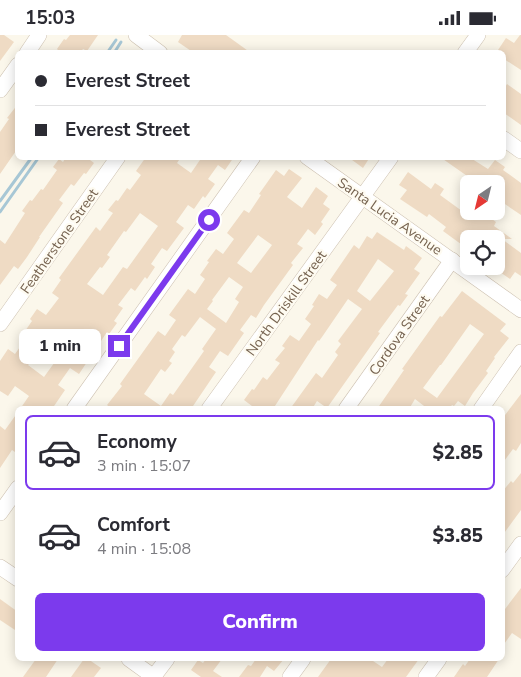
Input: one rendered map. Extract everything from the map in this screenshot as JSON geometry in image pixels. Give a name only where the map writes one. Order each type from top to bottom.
[{"type":"street","points":[[29,50],[39,35]]},
{"type":"street","points":[[136,35],[156,50]]},
{"type":"street","points":[[467,50],[478,35]]},
{"type":"street","points":[[0,90],[15,69]]},
{"type":"street","points":[[506,140],[521,151]]},
{"type":"street","name":"Featherstone Street","points":[[0,324],[116,160]]},
{"type":"street","points":[[76,406],[251,160]]},
{"type":"street","name":"Santa Lucia Avenue","points":[[311,160],[521,310]]},
{"type":"street","name":"North Driskill Street","points":[[211,406],[389,160]]},
{"type":"street","name":"Cordova Street","points":[[348,406],[452,260]]},
{"type":"street","points":[[483,406],[521,352]]},
{"type":"street","points":[[0,513],[15,492]]},
{"type":"street","points":[[505,566],[521,544]]},
{"type":"street","points":[[0,567],[15,577]]},
{"type":"street","points":[[132,661],[154,677],[165,661]]},
{"type":"street","points":[[290,677],[302,661]]},
{"type":"street","points":[[426,677],[438,661]]},
{"type":"building","points":[[0,35],[4,35],[14,42],[0,61]]},
{"type":"building","points":[[70,35],[98,35],[88,50],[58,50],[64,39],[66,40]]},
{"type":"building","points":[[182,35],[226,35],[247,50],[190,50],[178,42]]},
{"type":"building","points":[[521,35],[521,70],[506,60],[506,50],[498,50],[506,38],[514,43]]},
{"type":"building","points":[[507,84],[521,94],[521,125],[506,114]]},
{"type":"building","points":[[15,108],[15,152],[0,174],[0,132],[9,119],[7,118]]},
{"type":"building","points":[[58,160],[63,162],[64,160],[90,160],[94,163],[74,186],[71,184],[59,200],[63,203],[27,257],[18,269],[14,266],[0,285],[0,240],[5,244],[25,213],[22,211],[41,189],[43,190],[57,170],[53,167]]},
{"type":"building","points":[[144,160],[179,160],[177,163],[191,173],[200,160],[232,160],[225,170],[218,165],[208,179],[215,184],[205,198],[203,196],[194,209],[188,205],[176,222],[184,228],[167,251],[162,248],[151,264],[155,267],[147,279],[145,277],[135,291],[131,288],[118,305],[123,308],[114,321],[117,323],[109,334],[107,332],[79,374],[70,368],[58,385],[65,390],[54,406],[22,406],[29,396],[15,386],[8,396],[0,391],[0,361],[8,349],[15,354],[27,337],[23,334],[32,321],[30,319],[37,309],[46,315],[59,298],[52,293],[61,280],[59,278],[96,227],[100,231],[113,213],[108,210],[116,200],[118,201],[127,188],[130,190],[141,175],[136,171]],"holes":[[[140,213],[158,226],[127,269],[123,267],[103,295],[87,284],[100,267],[102,268],[110,257],[107,255]],[[49,333],[65,345],[44,377],[28,365]]]},
{"type":"building","points":[[352,160],[368,160],[363,168]]},
{"type":"building","points":[[444,160],[474,160],[488,169],[495,160],[505,167],[503,170],[521,183],[521,215],[505,204],[505,175],[466,175]]},
{"type":"building","points":[[289,169],[302,178],[287,197],[302,208],[316,187],[328,196],[323,204],[330,209],[321,222],[323,224],[315,235],[308,229],[297,244],[303,248],[291,263],[293,265],[256,318],[251,315],[240,330],[244,333],[228,356],[220,351],[209,367],[216,372],[193,406],[161,406],[108,406],[107,405],[122,386],[120,384],[158,331],[165,336],[176,320],[169,315],[188,289],[195,294],[205,279],[200,275],[209,262],[207,261],[216,249],[223,254],[234,239],[227,233],[244,210],[249,213],[261,195],[259,194],[276,170],[284,176]],"holes":[[[258,235],[272,245],[251,273],[237,263]],[[229,277],[243,287],[235,299],[239,302],[226,323],[207,309]],[[200,317],[216,329],[202,349],[204,351],[173,395],[170,393],[161,406],[144,394],[161,369],[165,372],[172,363],[169,361],[175,352],[172,349],[182,335],[185,337]]]},
{"type":"building","points":[[408,172],[431,189],[435,183],[444,189],[440,195],[460,210],[460,220],[493,220],[496,222],[494,226],[500,230],[460,230],[460,243],[443,231],[446,227],[429,214],[427,217],[400,199],[407,190],[399,185]]},
{"type":"building","points":[[377,232],[404,250],[406,246],[422,258],[414,269],[420,273],[405,294],[408,295],[378,332],[380,333],[328,406],[324,406],[317,401],[314,406],[292,406],[316,373],[322,378],[338,355],[335,352],[341,344],[338,341],[362,309],[348,299],[318,340],[275,406],[252,406],[244,400],[263,377],[267,380],[280,363],[275,360],[285,348],[282,346],[290,335],[299,341],[311,324],[305,319],[314,306],[312,305],[319,294],[327,299],[337,285],[330,280],[354,245],[359,249],[367,236],[372,239]],"holes":[[[378,259],[394,271],[370,301],[357,291]]]},
{"type":"building","points":[[505,234],[512,239],[505,239]]},
{"type":"building","points":[[505,241],[521,253],[521,276],[515,272],[510,279],[504,275]]},
{"type":"building","points":[[462,291],[506,324],[500,331],[509,338],[494,357],[486,371],[488,373],[465,406],[458,401],[454,406],[424,406],[415,399],[411,406],[379,406],[404,370],[402,369],[440,316],[442,317]],"holes":[[[470,324],[484,334],[437,398],[423,388]]]},
{"type":"building","points":[[521,394],[521,443],[516,451],[513,449],[505,460],[505,415]]},
{"type":"building","points":[[15,416],[15,452],[12,450],[0,468],[0,426],[5,430]]},
{"type":"building","points":[[521,473],[521,510],[505,532],[505,488],[511,481],[513,483]]},
{"type":"building","points":[[521,588],[521,639],[512,633],[505,643],[505,609]]},
{"type":"building","points":[[0,599],[15,610],[15,630],[0,620]]},
{"type":"building","points":[[35,661],[57,661],[46,677],[23,677]]},
{"type":"building","points":[[83,661],[91,661],[101,668],[94,677],[71,677]]},
{"type":"building","points":[[197,661],[203,663],[204,661],[220,661],[213,671],[222,677],[201,677],[191,670]]},
{"type":"building","points":[[255,661],[282,661],[274,671],[267,666],[260,677],[239,677],[248,665],[251,666]]},
{"type":"building","points":[[330,661],[373,661],[382,667],[386,661],[418,661],[406,677],[318,677]]},
{"type":"building","points":[[469,661],[498,661],[487,677],[454,677],[463,664],[465,666]]},
{"type":"waterway","points":[[109,50],[116,40]]},
{"type":"waterway","points":[[116,50],[121,42]]},
{"type":"waterway","points":[[0,201],[30,160]]},
{"type":"waterway","points":[[0,212],[37,160]]},
{"type":"route","points":[[119,346],[209,220]]}]
